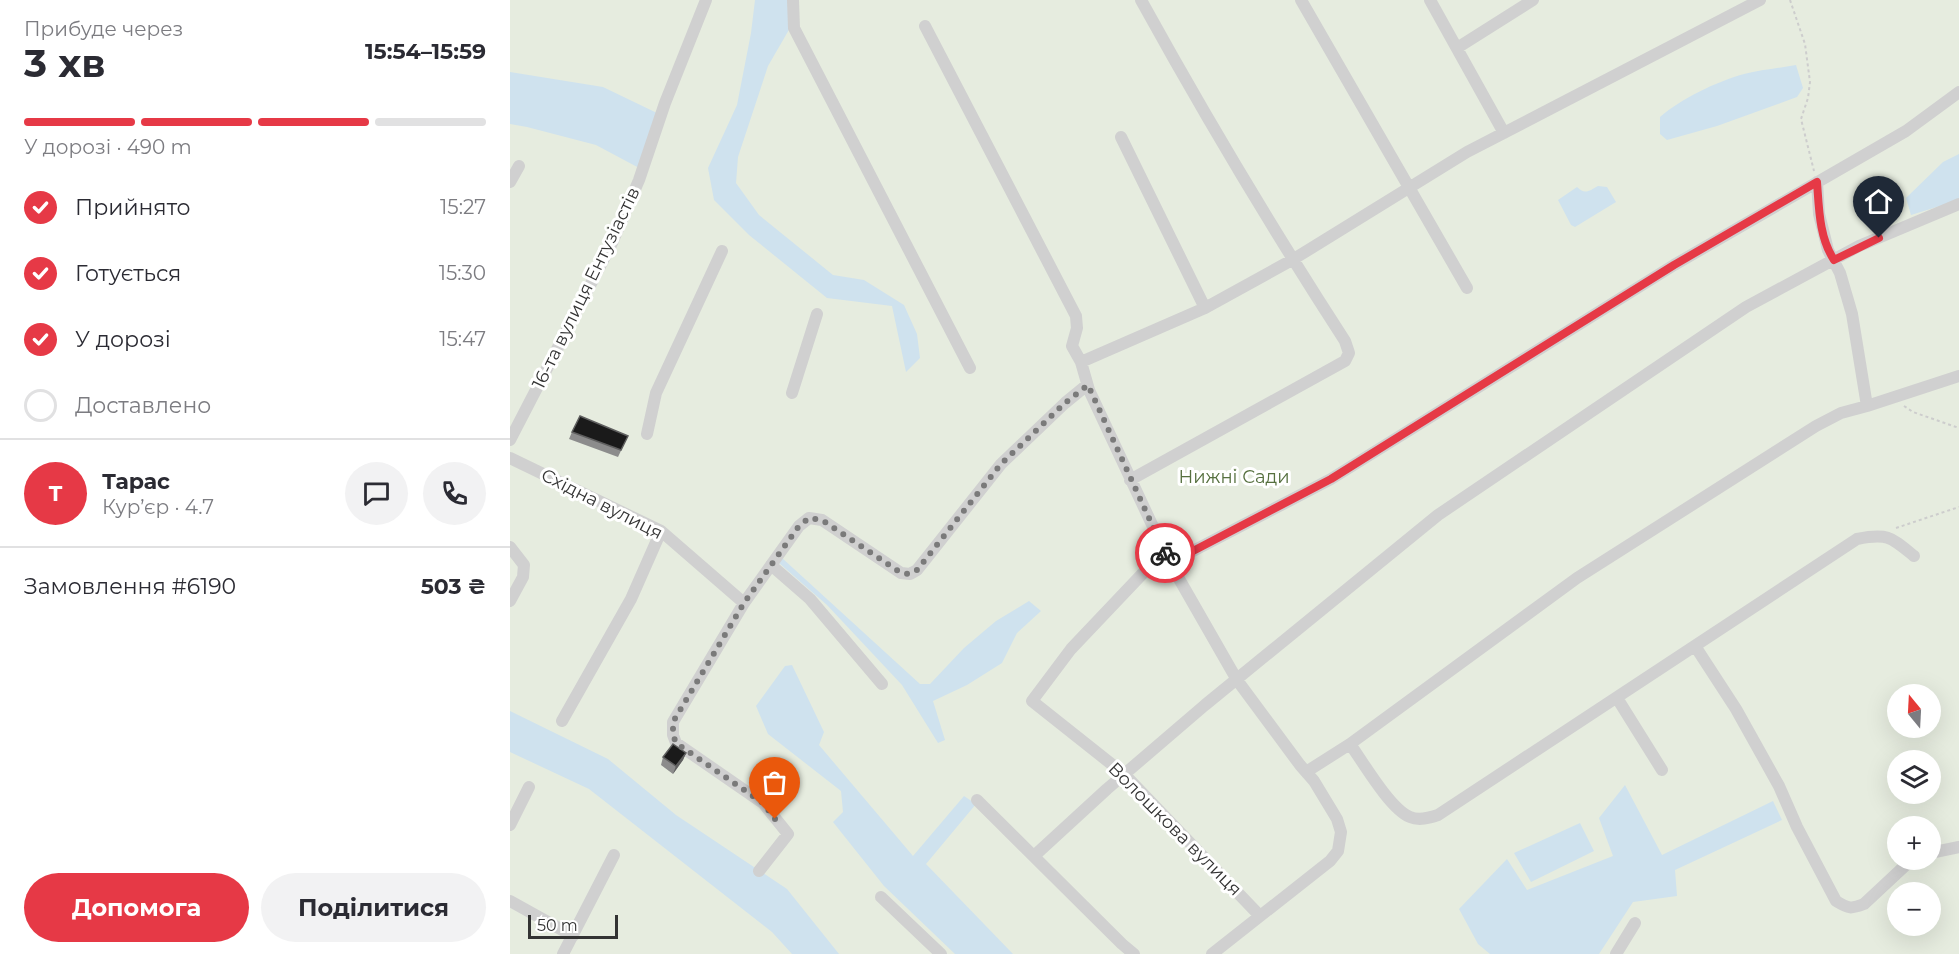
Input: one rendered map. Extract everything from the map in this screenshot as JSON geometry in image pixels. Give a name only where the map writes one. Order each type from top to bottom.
[{"type":"street","name":"16-та вулиця Ентузіастів","points":[[510,440],[612,243],[639,180],[665,103],[706,0]]},
{"type":"street","points":[[793,0],[794,28],[969,368]]},
{"type":"street","points":[[1130,480],[1345,361],[1349,352],[1345,341],[1292,260],[1141,0]]},
{"type":"street","points":[[1301,0],[1467,288]]},
{"type":"street","points":[[1430,0],[1503,133]]},
{"type":"street","points":[[1457,48],[1533,0]]},
{"type":"street","points":[[1081,362],[1205,308],[1292,260],[1467,152],[1760,0]]},
{"type":"street","points":[[925,26],[1076,316],[1077,328],[1072,346],[1081,362],[1088,385],[1130,480],[1170,563],[1237,680],[1314,781],[1337,819],[1341,832],[1338,850],[1330,861],[1212,954]]},
{"type":"street","points":[[1170,563],[1331,479],[1674,265],[1906,130],[1959,92]]},
{"type":"street","points":[[1121,137],[1205,308]]},
{"type":"street","points":[[510,182],[519,166]]},
{"type":"street","points":[[1817,182],[1819,214],[1828,250],[1840,273],[1852,314],[1867,406]]},
{"type":"street","points":[[1034,856],[1124,774],[1205,705],[1438,515],[1746,307],[1860,246],[1959,204]]},
{"type":"street","points":[[647,434],[656,393],[722,250]]},
{"type":"street","points":[[792,393],[817,314]]},
{"type":"street","points":[[1306,772],[1350,744],[1577,578],[1816,426],[1840,413],[1959,376]]},
{"type":"street","points":[[759,871],[788,834],[763,803],[676,743],[673,735],[673,722],[744,603],[799,526],[809,518],[822,520],[901,573],[909,574],[917,570],[1001,464],[1065,403],[1088,385]]},
{"type":"street","name":"Східна вулиця","points":[[510,458],[661,531],[744,603]]},
{"type":"street","points":[[562,721],[631,599],[661,531]]},
{"type":"street","points":[[1350,744],[1397,809],[1411,818],[1426,819],[1438,815],[1857,539],[1873,536],[1893,538],[1914,556]]},
{"type":"street","points":[[510,547],[524,565],[523,577],[510,601]]},
{"type":"street","name":"Волошкова вулиця","points":[[1164,551],[1071,649],[1032,701],[1124,774],[1260,916]]},
{"type":"street","points":[[771,565],[810,599],[882,684]]},
{"type":"street","points":[[1695,646],[1736,709],[1779,786],[1797,827],[1836,901],[1848,908],[1856,908],[1864,904],[1901,870]]},
{"type":"street","points":[[1617,698],[1662,770]]},
{"type":"street","points":[[510,825],[529,787]]},
{"type":"street","points":[[977,800],[1134,954]]},
{"type":"street","points":[[1941,851],[1959,847]]},
{"type":"street","points":[[562,954],[614,855]]},
{"type":"street","points":[[880,897],[941,954]]},
{"type":"street","points":[[510,901],[573,936]]},
{"type":"street","points":[[1616,954],[1635,923]]},
{"type":"path","points":[[1790,0],[1806,44],[1810,82],[1808,98],[1801,119],[1817,182]]},
{"type":"path","points":[[1893,398],[1913,412],[1959,428]]},
{"type":"path","points":[[1895,529],[1959,507]]},
{"type":"green space","name":"Нижні Сади","points":[[510,0],[1959,0],[1959,954],[510,954]]},
{"type":"water","points":[[755,0],[790,0],[790,28],[768,66],[738,157],[736,183],[759,215],[833,275],[864,280],[904,305],[917,334],[920,358],[906,372],[892,306],[827,298],[749,235],[714,200],[708,168],[737,105]]},
{"type":"water","points":[[1796,65],[1803,88],[1797,97],[1717,126],[1667,140],[1660,134],[1660,117],[1678,103],[1700,91],[1744,74]]},
{"type":"water","points":[[510,72],[603,87],[659,114],[641,169],[596,145],[510,124]]},
{"type":"water","points":[[1959,154],[1959,200],[1911,215],[1906,198],[1943,162]]},
{"type":"water","points":[[1598,186],[1607,187],[1616,202],[1575,227],[1571,225],[1558,200],[1577,187],[1585,192]]},
{"type":"water","points":[[782,558],[920,684],[930,684],[964,648],[996,621],[1029,601],[1041,611],[1017,633],[1002,663],[967,685],[933,701],[945,740],[938,743],[902,685],[827,605],[779,563]]},
{"type":"water","points":[[792,665],[824,732],[819,745],[913,856],[964,796],[976,804],[926,864],[1013,954],[955,954],[884,886],[833,822],[843,812],[841,791],[768,734],[756,706],[785,666]]},
{"type":"water","points":[[510,711],[608,759],[676,815],[787,889],[839,954],[792,954],[772,932],[589,789],[510,752]]},
{"type":"water","points":[[1625,785],[1662,855],[1773,801],[1782,820],[1675,870],[1677,896],[1633,902],[1599,954],[1490,954],[1478,944],[1459,909],[1507,859],[1527,890],[1613,856],[1599,818]]},
{"type":"water","points":[[1580,823],[1594,851],[1531,882],[1514,853]]},
{"type":"building","points":[[580,416],[628,436],[621,450],[572,432]]},
{"type":"building","points":[[673,744],[686,753],[676,766],[663,757]]},
{"type":"way so far","points":[[775,819],[763,803],[676,743],[673,735],[673,722],[744,603],[799,526],[809,518],[822,520],[901,573],[909,574],[917,570],[1001,464],[1065,403],[1088,385],[1165,553]]},
{"type":"route","points":[[1165,553],[1170,563],[1331,479],[1674,265],[1817,182],[1819,214],[1828,250],[1834,260],[1879,238]]}]
